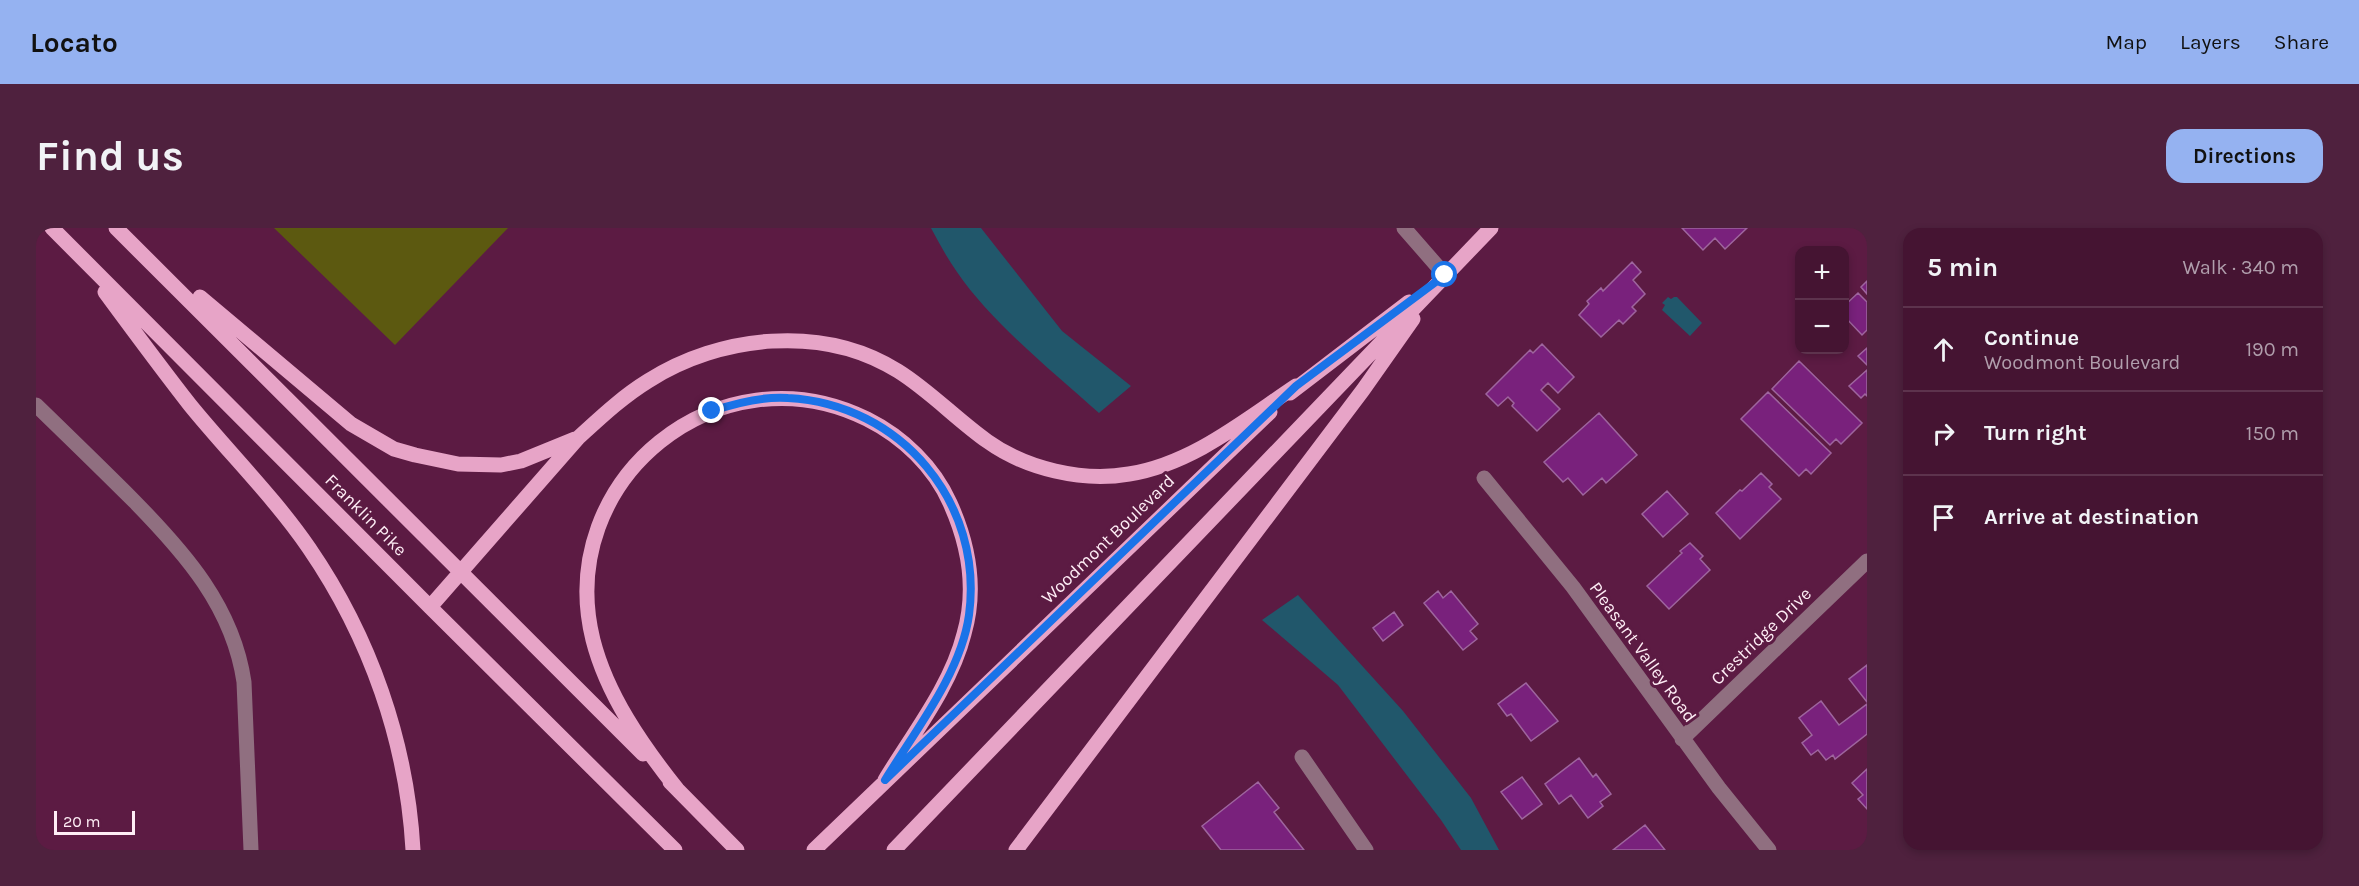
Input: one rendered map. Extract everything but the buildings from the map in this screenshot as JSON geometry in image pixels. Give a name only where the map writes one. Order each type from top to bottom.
[{"type":"main road","name":"Franklin Pike","points":[[52,228],[675,850]]},
{"type":"main road","name":"Franklin Pike","points":[[117,228],[677,789]]},
{"type":"main road","points":[[117,228],[323,402],[367,435],[394,449],[458,464],[501,465],[521,461],[578,438]]},
{"type":"main road","name":"Woodmont Boulevard","points":[[894,850],[1491,228]]},
{"type":"main road","points":[[69,244],[191,405],[291,524],[333,587],[356,628],[390,718],[409,796],[413,850]]},
{"type":"main road","points":[[1016,850],[1363,390],[1445,275]]},
{"type":"main road","name":"Woodmont Boulevard","points":[[814,850],[1296,386],[1445,275]]},
{"type":"main road","points":[[430,607],[578,438],[622,399],[674,367],[733,346],[759,342],[820,344],[848,348],[873,357],[923,387],[997,448],[1036,466],[1100,476],[1147,470],[1195,452],[1296,386]]},
{"type":"main road","points":[[737,850],[677,789],[647,750],[603,668],[593,641],[587,600],[586,577],[595,532],[624,478],[652,447],[674,430],[712,411],[734,404],[785,398],[809,400],[856,414],[880,426],[903,442],[921,460],[946,494],[968,549],[970,575],[968,617],[957,657],[936,697],[885,780]]},
{"type":"street","points":[[1404,228],[1445,275]]},
{"type":"street","points":[[36,405],[173,541],[197,572],[225,618],[239,656],[244,682],[251,850]]},
{"type":"street","name":"Pleasant Valley Road","points":[[1484,478],[1579,596],[1683,739],[1769,850]]},
{"type":"street","name":"Crestridge Drive","points":[[1683,739],[1867,561]]},
{"type":"street","points":[[1302,757],[1366,850]]},
{"type":"shaded area","points":[[274,228],[508,228],[395,345]]},
{"type":"water","points":[[931,228],[981,228],[1062,331],[1131,386],[1099,413],[1023,346],[987,309],[953,267]]},
{"type":"water","points":[[1668,297],[1671,299],[1677,297],[1702,323],[1690,336],[1662,310],[1665,305],[1662,303]]},
{"type":"water","points":[[1298,595],[1403,711],[1471,798],[1499,850],[1461,850],[1441,820],[1338,685],[1262,620]]},
{"type":"route","points":[[712,411],[761,399],[809,400],[831,405],[880,426],[903,442],[936,478],[946,494],[968,549],[970,597],[968,617],[957,657],[948,676],[885,780],[1296,386],[1445,275]]}]
